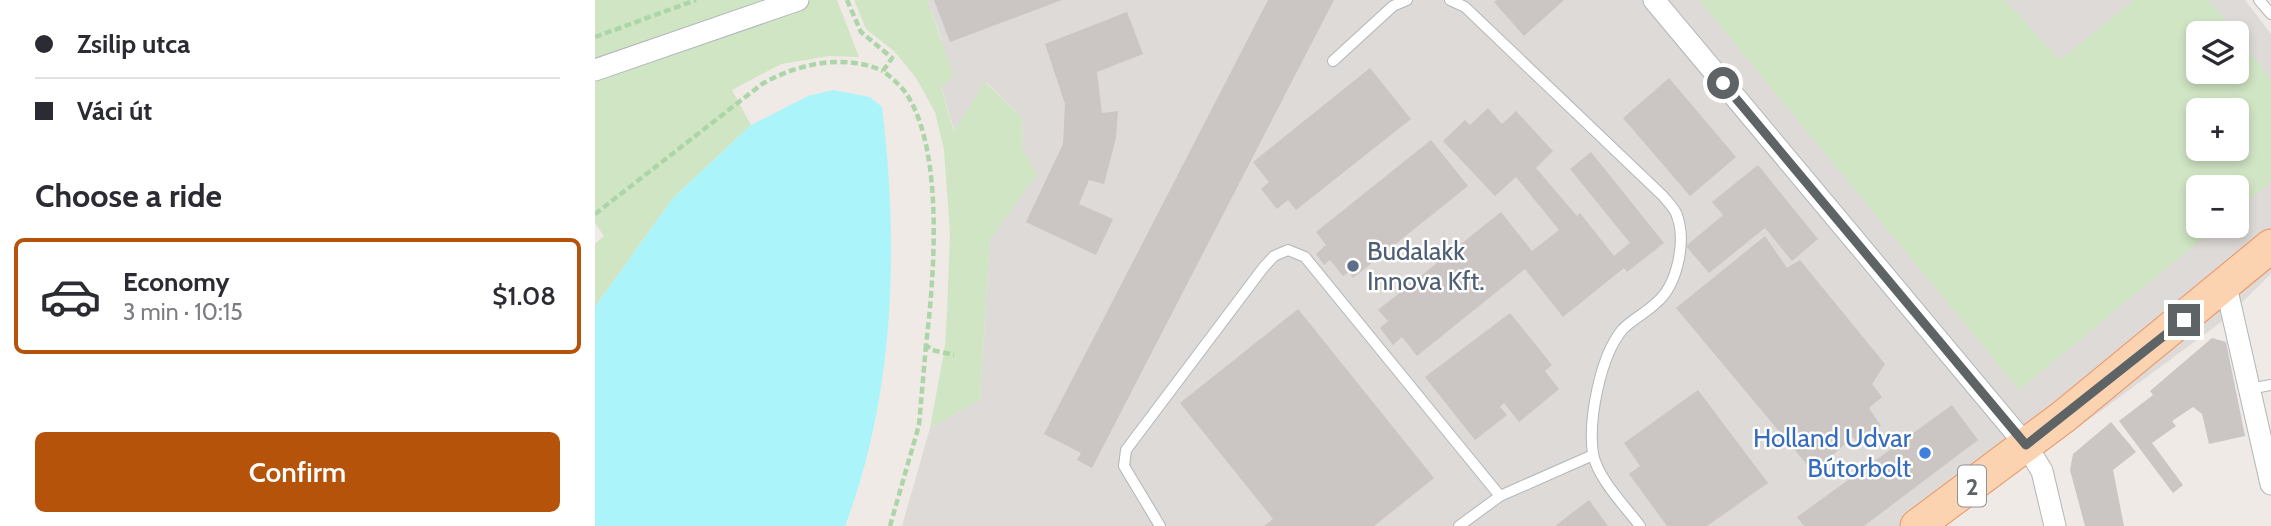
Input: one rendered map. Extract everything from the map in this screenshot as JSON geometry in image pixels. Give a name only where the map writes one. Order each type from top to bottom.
[{"type":"main road","name":"2","points":[[1917,526],[2026,445],[2226,286],[2271,246]]},
{"type":"street","points":[[595,70],[798,0]]},
{"type":"street","points":[[1654,0],[2026,445],[2042,471],[2055,526]]},
{"type":"street","points":[[2226,286],[2249,389],[2266,437],[2271,484]]},
{"type":"lane","points":[[1333,61],[1393,6],[1407,0]]},
{"type":"lane","points":[[1450,0],[1465,7],[1486,26],[1663,196],[1675,213],[1680,231],[1678,258],[1671,285],[1658,302],[1622,331],[1608,357],[1598,385],[1593,455],[1605,478],[1640,526]]},
{"type":"lane","points":[[2259,0],[2271,14]]},
{"type":"lane","points":[[1160,526],[1124,466],[1126,450],[1263,268],[1274,256],[1288,250],[1305,257],[1500,496]]},
{"type":"lane","points":[[2249,389],[2271,384]]},
{"type":"lane","points":[[1459,526],[1500,496],[1593,455]]},
{"type":"path","points":[[595,37],[696,0]]},
{"type":"path","points":[[847,0],[861,32],[892,58],[883,71]]},
{"type":"path","points":[[595,214],[762,84],[787,70],[826,63],[852,62],[883,71],[909,98],[922,129],[928,162],[934,256],[919,425],[890,526]]},
{"type":"path","points":[[926,345],[932,350],[954,355]]},
{"type":"shaded area","points":[[927,0],[2245,0],[2271,34],[2271,274],[2224,320],[1945,526],[902,526],[930,428],[980,400],[990,239],[1037,175],[1023,149],[1022,117],[986,82],[955,133],[941,86],[942,40]]},
{"type":"green space","points":[[595,0],[837,0],[859,57],[830,56],[781,64],[732,90],[751,125],[673,198],[595,307],[595,244],[604,236],[595,223]]},
{"type":"green space","points":[[854,0],[927,0],[954,76],[941,87],[954,132],[985,82],[1022,117],[1023,149],[1037,175],[990,239],[980,400],[930,428],[945,346],[947,313],[950,233],[944,150],[935,112],[916,78],[895,52],[866,29]]},
{"type":"green space","points":[[1699,0],[2005,0],[2060,60],[2134,0],[2209,0],[2226,21],[2186,21],[2186,84],[2249,84],[2249,51],[2271,80],[2271,181],[2249,200],[2249,175],[2186,175],[2186,238],[2203,238],[2019,390]]},
{"type":"water","points":[[833,90],[870,97],[882,107],[890,213],[889,319],[883,372],[862,476],[845,526],[595,526],[595,307],[673,198],[751,125],[808,96]]},
{"type":"building","points":[[934,0],[1062,0],[950,42]]},
{"type":"building","points":[[1268,0],[1334,0],[1092,468],[1077,460],[1081,453],[1044,434]]},
{"type":"building","points":[[1564,0],[1524,36],[1494,2]]},
{"type":"building","points":[[1127,12],[1143,54],[1097,72],[1102,113],[1118,111],[1116,138],[1104,184],[1089,180],[1079,204],[1113,219],[1096,255],[1026,222],[1063,144],[1065,104],[1045,44]]},
{"type":"building","points":[[1370,68],[1411,119],[1296,210],[1288,200],[1277,209],[1261,189],[1269,182],[1253,162]]},
{"type":"building","points":[[1669,78],[1736,157],[1690,196],[1623,118]]},
{"type":"building","points":[[1488,108],[1502,124],[1516,111],[1553,151],[1536,168],[1577,216],[1580,213],[1614,256],[1630,243],[1570,169],[1591,152],[1664,243],[1627,272],[1624,268],[1563,317],[1525,269],[1417,356],[1402,337],[1393,345],[1380,328],[1388,321],[1378,310],[1501,212],[1532,251],[1559,230],[1516,177],[1495,196],[1443,141],[1465,120],[1470,125]]},
{"type":"building","points":[[1431,140],[1468,186],[1353,278],[1349,272],[1343,276],[1330,260],[1324,265],[1316,254],[1326,245],[1316,232]]},
{"type":"building","points":[[1758,165],[1818,239],[1792,261],[1765,228],[1709,273],[1686,246],[1723,215],[1712,202]]},
{"type":"building","points":[[1765,236],[1787,268],[1800,260],[1885,364],[1872,384],[1882,397],[1869,408],[1881,426],[1857,442],[1853,437],[1813,472],[1676,308]]},
{"type":"building","points":[[1298,309],[1434,478],[1374,526],[1264,526],[1273,519],[1180,403]]},
{"type":"building","points":[[1510,313],[1552,365],[1545,371],[1559,389],[1519,422],[1504,403],[1500,407],[1507,415],[1475,440],[1425,377]]},
{"type":"building","points":[[2212,338],[2226,342],[2245,436],[2209,444],[2202,414],[2193,407],[2172,421],[2176,426],[2152,443],[2183,485],[2173,493],[2119,421],[2153,395],[2150,391]]},
{"type":"building","points":[[1698,390],[1768,483],[1707,526],[1667,526],[1629,474],[1640,466],[1624,443]]},
{"type":"building","points":[[1952,405],[1978,440],[1864,526],[1804,526],[1797,517]]},
{"type":"building","points":[[2111,422],[2136,452],[2113,470],[2124,526],[2085,526],[2070,470],[2073,454]]},
{"type":"building","points":[[1589,500],[1608,526],[1555,526]]},
{"type":"place","name":"Budalakk Innova Kft.","points":[[1353,266]]},
{"type":"place","name":"Holland Udvar Bútorbolt","points":[[1925,453]]},
{"type":"route","points":[[1723,83],[2026,445],[2184,320]]}]
